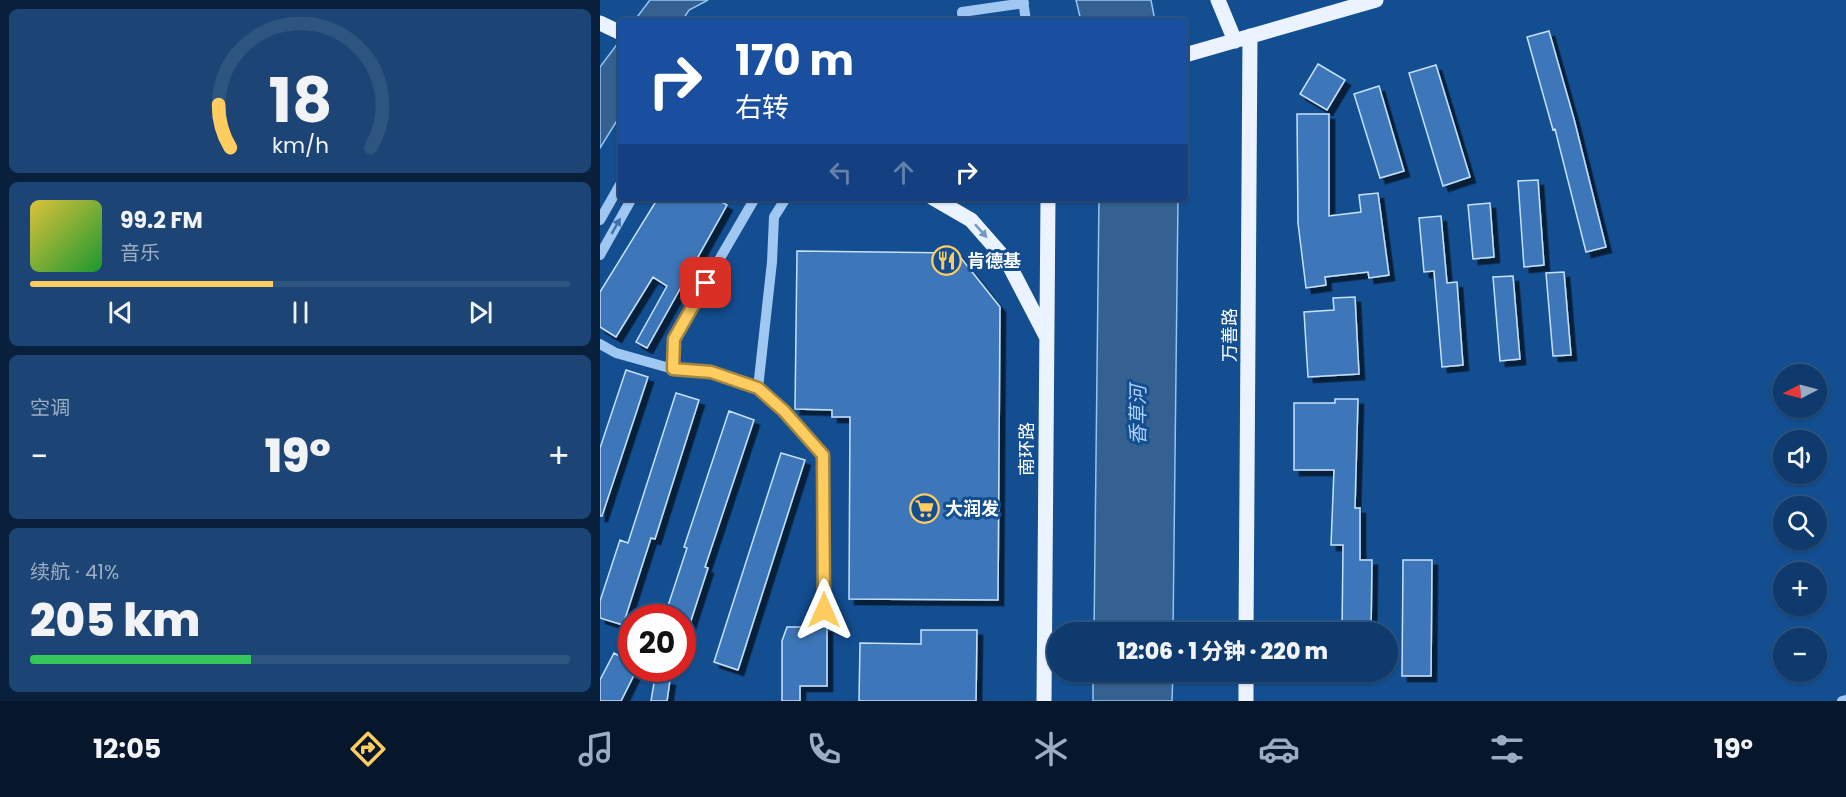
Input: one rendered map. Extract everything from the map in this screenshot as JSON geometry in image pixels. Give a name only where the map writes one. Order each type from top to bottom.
[{"type":"main road","name":"万善路","points":[[1218,0],[1243,39],[1246,622]]},
{"type":"main road","points":[[1188,55],[1376,0]]},
{"type":"main road","points":[[600,23],[618,32]]},
{"type":"main road","points":[[938,201],[971,220],[1007,261],[1047,338]]},
{"type":"main road","name":"南环路","points":[[1044,701],[1048,201]]},
{"type":"main road","points":[[1246,682],[1246,701]]},
{"type":"street","points":[[963,18],[962,12],[1024,2],[1026,18]]},
{"type":"street","points":[[600,220],[618,188]]},
{"type":"street","points":[[600,255],[630,201]]},
{"type":"street","points":[[673,369],[674,339],[753,201]]},
{"type":"street","points":[[758,388],[772,262],[774,217],[784,201]]},
{"type":"street","points":[[600,344],[616,353],[673,369],[711,372],[758,388],[784,411],[823,455],[824,610]]},
{"type":"water","points":[[650,0],[708,0],[689,10],[684,18],[636,18]]},
{"type":"water","points":[[1076,0],[1151,0],[1154,18],[1080,18]]},
{"type":"water","points":[[618,43],[618,119],[600,148],[600,67]]},
{"type":"water","name":"香草河","points":[[1099,201],[1178,201],[1173,622],[1094,622]]},
{"type":"water","points":[[1093,682],[1173,682],[1172,701],[1093,701]]},
{"type":"building","points":[[1549,31],[1606,247],[1586,252],[1555,129],[1553,130],[1527,37]]},
{"type":"building","points":[[1318,64],[1345,80],[1327,110],[1300,94]]},
{"type":"building","points":[[1436,65],[1470,177],[1443,186],[1409,73]]},
{"type":"building","points":[[1379,86],[1404,171],[1380,178],[1354,94]]},
{"type":"building","points":[[1297,114],[1329,114],[1329,216],[1361,212],[1359,195],[1378,193],[1389,275],[1369,278],[1368,272],[1325,277],[1326,285],[1306,288],[1298,223]]},
{"type":"building","points":[[1538,180],[1544,265],[1524,267],[1518,181]]},
{"type":"building","points":[[656,201],[720,201],[727,205],[647,348],[636,342],[667,286],[653,277],[616,337],[600,327],[600,292]]},
{"type":"building","points":[[1490,203],[1494,257],[1473,259],[1468,205]]},
{"type":"building","points":[[1441,216],[1447,283],[1457,282],[1463,365],[1442,367],[1434,271],[1424,272],[1419,218]]},
{"type":"building","name":"大润发","points":[[797,251],[957,253],[1000,307],[998,600],[849,599],[850,417],[832,417],[832,410],[795,409]]},
{"type":"building","points":[[1564,272],[1571,355],[1553,356],[1546,273]]},
{"type":"building","points":[[1513,276],[1520,359],[1500,361],[1493,277]]},
{"type":"building","points":[[1355,297],[1359,374],[1308,377],[1304,312],[1334,310],[1333,298]]},
{"type":"building","points":[[626,370],[648,377],[602,516],[600,516],[600,448]]},
{"type":"building","points":[[676,393],[699,400],[655,539],[651,538],[630,604],[618,604],[618,623],[600,618],[600,601],[620,540],[628,543]]},
{"type":"building","points":[[1335,399],[1358,399],[1355,508],[1360,508],[1360,560],[1372,560],[1371,622],[1342,622],[1343,545],[1331,545],[1334,470],[1294,470],[1294,403],[1335,403]]},
{"type":"building","points":[[729,411],[754,420],[705,567],[708,568],[696,605],[669,604],[687,548],[684,547]]},
{"type":"building","points":[[781,453],[805,460],[738,670],[714,662]]},
{"type":"building","points":[[1403,560],[1432,560],[1431,676],[1402,676]]},
{"type":"building","points":[[787,627],[827,627],[827,686],[800,686],[800,701],[782,701],[782,641]]},
{"type":"building","points":[[921,630],[977,630],[976,701],[859,701],[860,643],[921,644]]},
{"type":"building","points":[[614,653],[618,655],[618,682],[630,682],[621,701],[600,701],[600,680]]},
{"type":"building","points":[[654,682],[670,682],[667,701],[651,701]]},
{"type":"place","name":"肯德基","points":[[946,260]]},
{"type":"place","name":"大润发","points":[[924,508]]},
{"type":"route","points":[[706,283],[674,339],[673,369],[711,372],[758,388],[784,411],[823,455],[824,610]]}]
